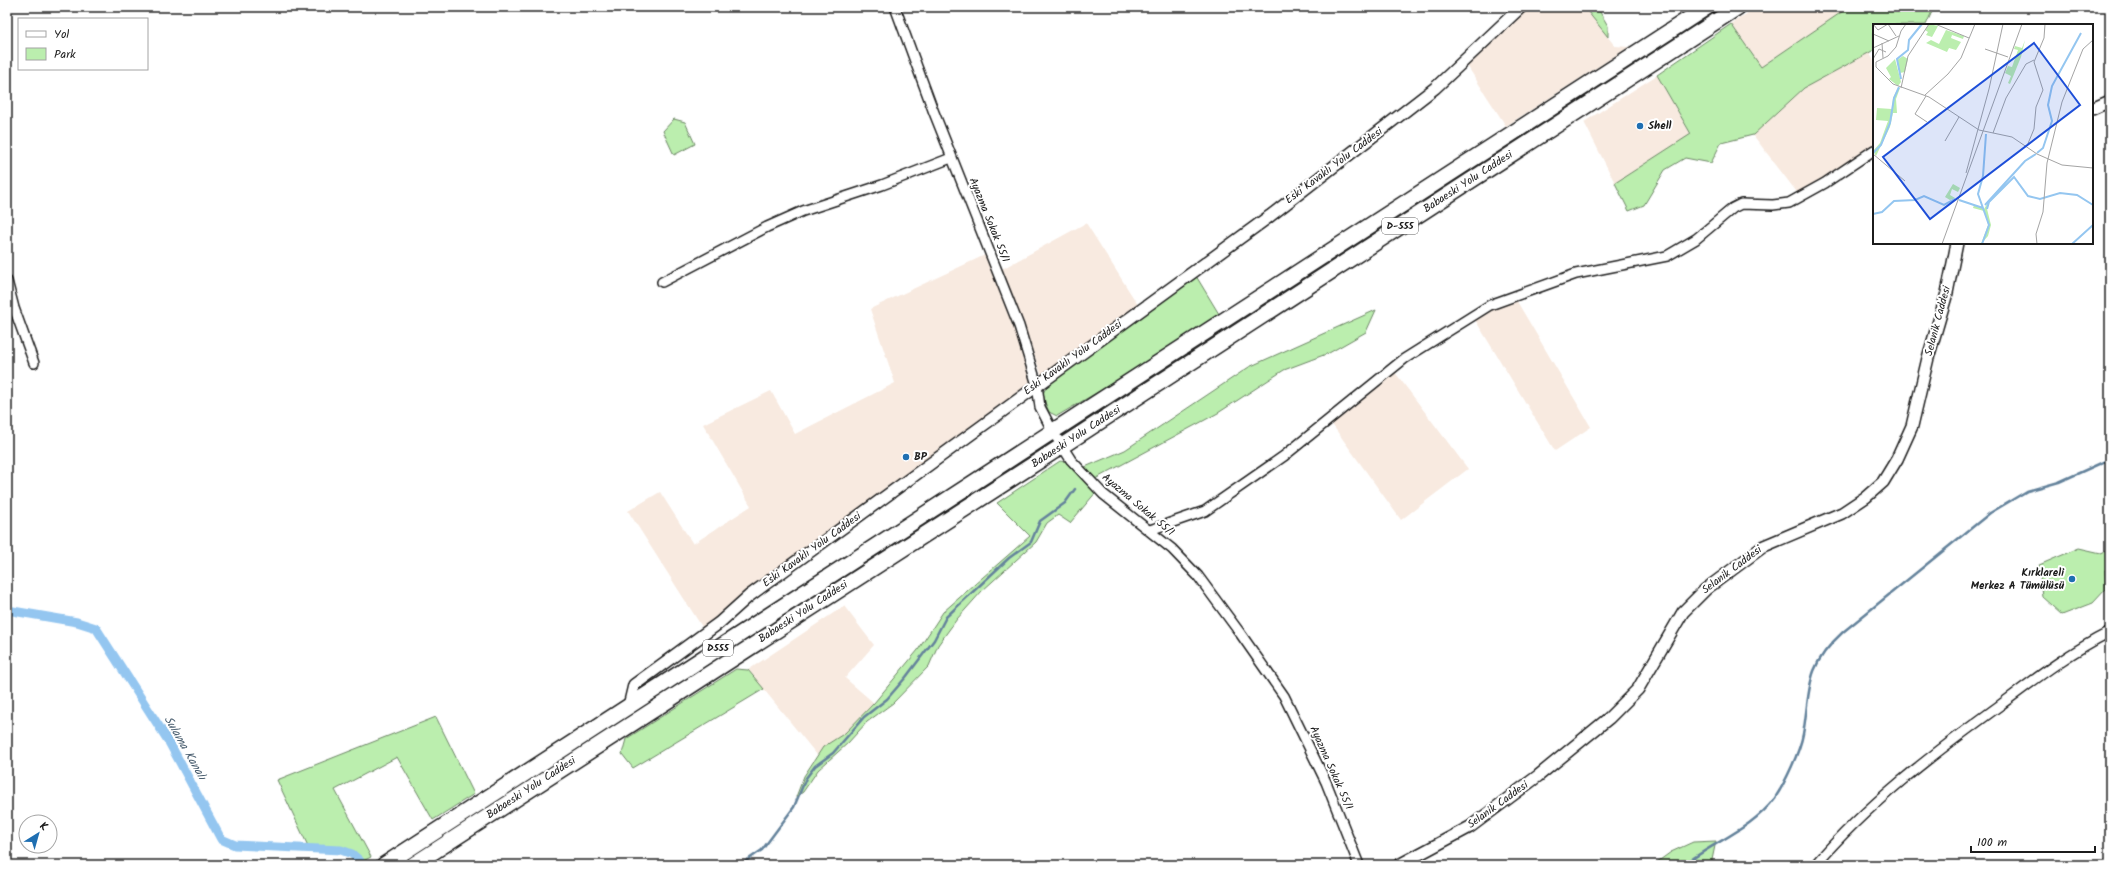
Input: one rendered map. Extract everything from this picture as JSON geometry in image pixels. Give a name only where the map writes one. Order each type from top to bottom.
[{"type":"highway","name":"Babaeski Yolu Caddesi","points":[[384,865],[1707,7]]},
{"type":"highway","name":"Babaeski Yolu Caddesi","points":[[413,865],[1738,7]]},
{"type":"street","name":"Ayazma Sokak 55/1","points":[[895,7],[952,158],[1019,326],[1036,385],[1040,407],[1053,432],[1071,460],[1103,494],[1172,548],[1198,576],[1240,633],[1284,696],[1326,782],[1359,865]]},
{"type":"street","name":"Eski Kavaklı Yolu Caddesi","points":[[629,706],[634,685],[719,623],[749,596],[952,449],[1036,385],[1266,219],[1409,109],[1434,88],[1521,7]]},
{"type":"street","points":[[2093,109],[2110,101]]},
{"type":"street","points":[[1150,530],[1177,522],[1211,508],[1284,456],[1404,359],[1490,306],[1576,274],[1650,261],[1667,256],[1696,240],[1733,208],[1741,204],[1773,205],[1789,203],[1824,183],[1873,151]]},
{"type":"street","points":[[662,282],[767,227],[803,211],[894,181],[952,158]]},
{"type":"street","name":"Selanik Caddesi","points":[[1399,865],[1470,827],[1538,776],[1609,718],[1638,689],[1684,612],[1706,589],[1764,546],[1842,513],[1866,497],[1883,482],[1897,459],[1912,426],[1928,358],[1947,293],[1957,244]]},
{"type":"street","points":[[7,281],[13,305],[34,363]]},
{"type":"street","points":[[1815,865],[1866,811],[1908,775],[2046,671],[2085,644],[2110,632]]},
{"type":"shaded area","points":[[1530,7],[1584,7],[1615,46],[1629,47],[1506,126],[1466,64]]},
{"type":"shaded area","points":[[1757,7],[1849,7],[1761,67],[1731,24]]},
{"type":"shaded area","points":[[1869,52],[1873,59],[1873,147],[1799,195],[1753,135],[1804,88]]},
{"type":"shaded area","points":[[1657,75],[1691,135],[1615,183],[1584,122]]},
{"type":"shaded area","points":[[1086,223],[1138,305],[1042,376],[1002,269]]},
{"type":"shaded area","points":[[985,255],[1018,329],[1032,373],[1031,384],[704,630],[628,511],[660,492],[693,544],[751,506],[703,424],[771,391],[795,434],[895,383],[870,309]]},
{"type":"shaded area","points":[[1515,298],[1591,427],[1555,451],[1474,318],[1493,306]]},
{"type":"shaded area","points":[[1394,371],[1468,469],[1401,520],[1331,423]]},
{"type":"shaded area","points":[[844,606],[874,645],[845,678],[874,703],[845,733],[823,747],[817,755],[748,670]]},
{"type":"green space","points":[[1584,7],[1597,7],[1608,26],[1608,37]]},
{"type":"green space","points":[[1849,7],[1934,7],[1926,24],[1873,24],[1873,51],[1804,88],[1753,135],[1721,143],[1711,163],[1685,158],[1665,170],[1644,205],[1629,211],[1615,183],[1691,134],[1657,75],[1731,24],[1761,67]]},
{"type":"green space","points":[[674,119],[685,122],[695,144],[674,155],[663,131]]},
{"type":"green space","points":[[1196,276],[1219,314],[1130,373],[1057,416],[1049,412],[1042,395],[1050,381]]},
{"type":"green space","points":[[1376,310],[1366,332],[1329,353],[1284,370],[1218,413],[1095,479],[1085,467],[1125,450],[1249,367]]},
{"type":"green space","points":[[1060,461],[1069,462],[1097,491],[1070,523],[1058,515],[1047,523],[1036,542],[982,591],[957,619],[938,645],[929,666],[893,703],[867,722],[848,743],[818,770],[803,792],[796,797],[804,776],[823,747],[845,733],[874,703],[918,650],[943,612],[1030,536],[997,503]]},
{"type":"green space","points":[[2079,548],[2101,553],[2110,549],[2110,568],[2105,570],[2106,589],[2093,603],[2062,615],[2042,597],[2039,565]]},
{"type":"green space","points":[[736,669],[748,670],[764,689],[633,768],[622,754],[626,739]]},
{"type":"green space","points":[[436,717],[474,794],[433,820],[397,757],[335,790],[371,857],[361,862],[349,852],[343,850],[330,847],[308,846],[277,780]]},
{"type":"green space","points":[[1716,841],[1712,860],[1705,865],[1653,865],[1671,852],[1693,842]]},
{"type":"waterway","points":[[1684,865],[1744,827],[1766,809],[1775,798],[1792,767],[1799,749],[1810,686],[1816,665],[1830,645],[1843,632],[1990,513],[2027,491],[2059,482],[2110,459]]},
{"type":"waterway","points":[[740,865],[762,850],[794,807],[806,778],[815,766],[833,753],[864,717],[887,699],[906,677],[934,640],[946,617],[1009,558],[1031,542],[1040,521],[1065,503],[1075,489]]},
{"type":"waterway","name":"Sulama Kanalı","points":[[7,610],[77,622],[96,628],[169,742],[221,839],[235,845],[341,850],[352,854],[360,861]]},
{"type":"place","name":"Shell","points":[[1640,126]]},
{"type":"place","name":"BP","points":[[906,457]]},
{"type":"place","name":"Kırklareli Merkez A Tümülüsü","points":[[2072,579]]}]
